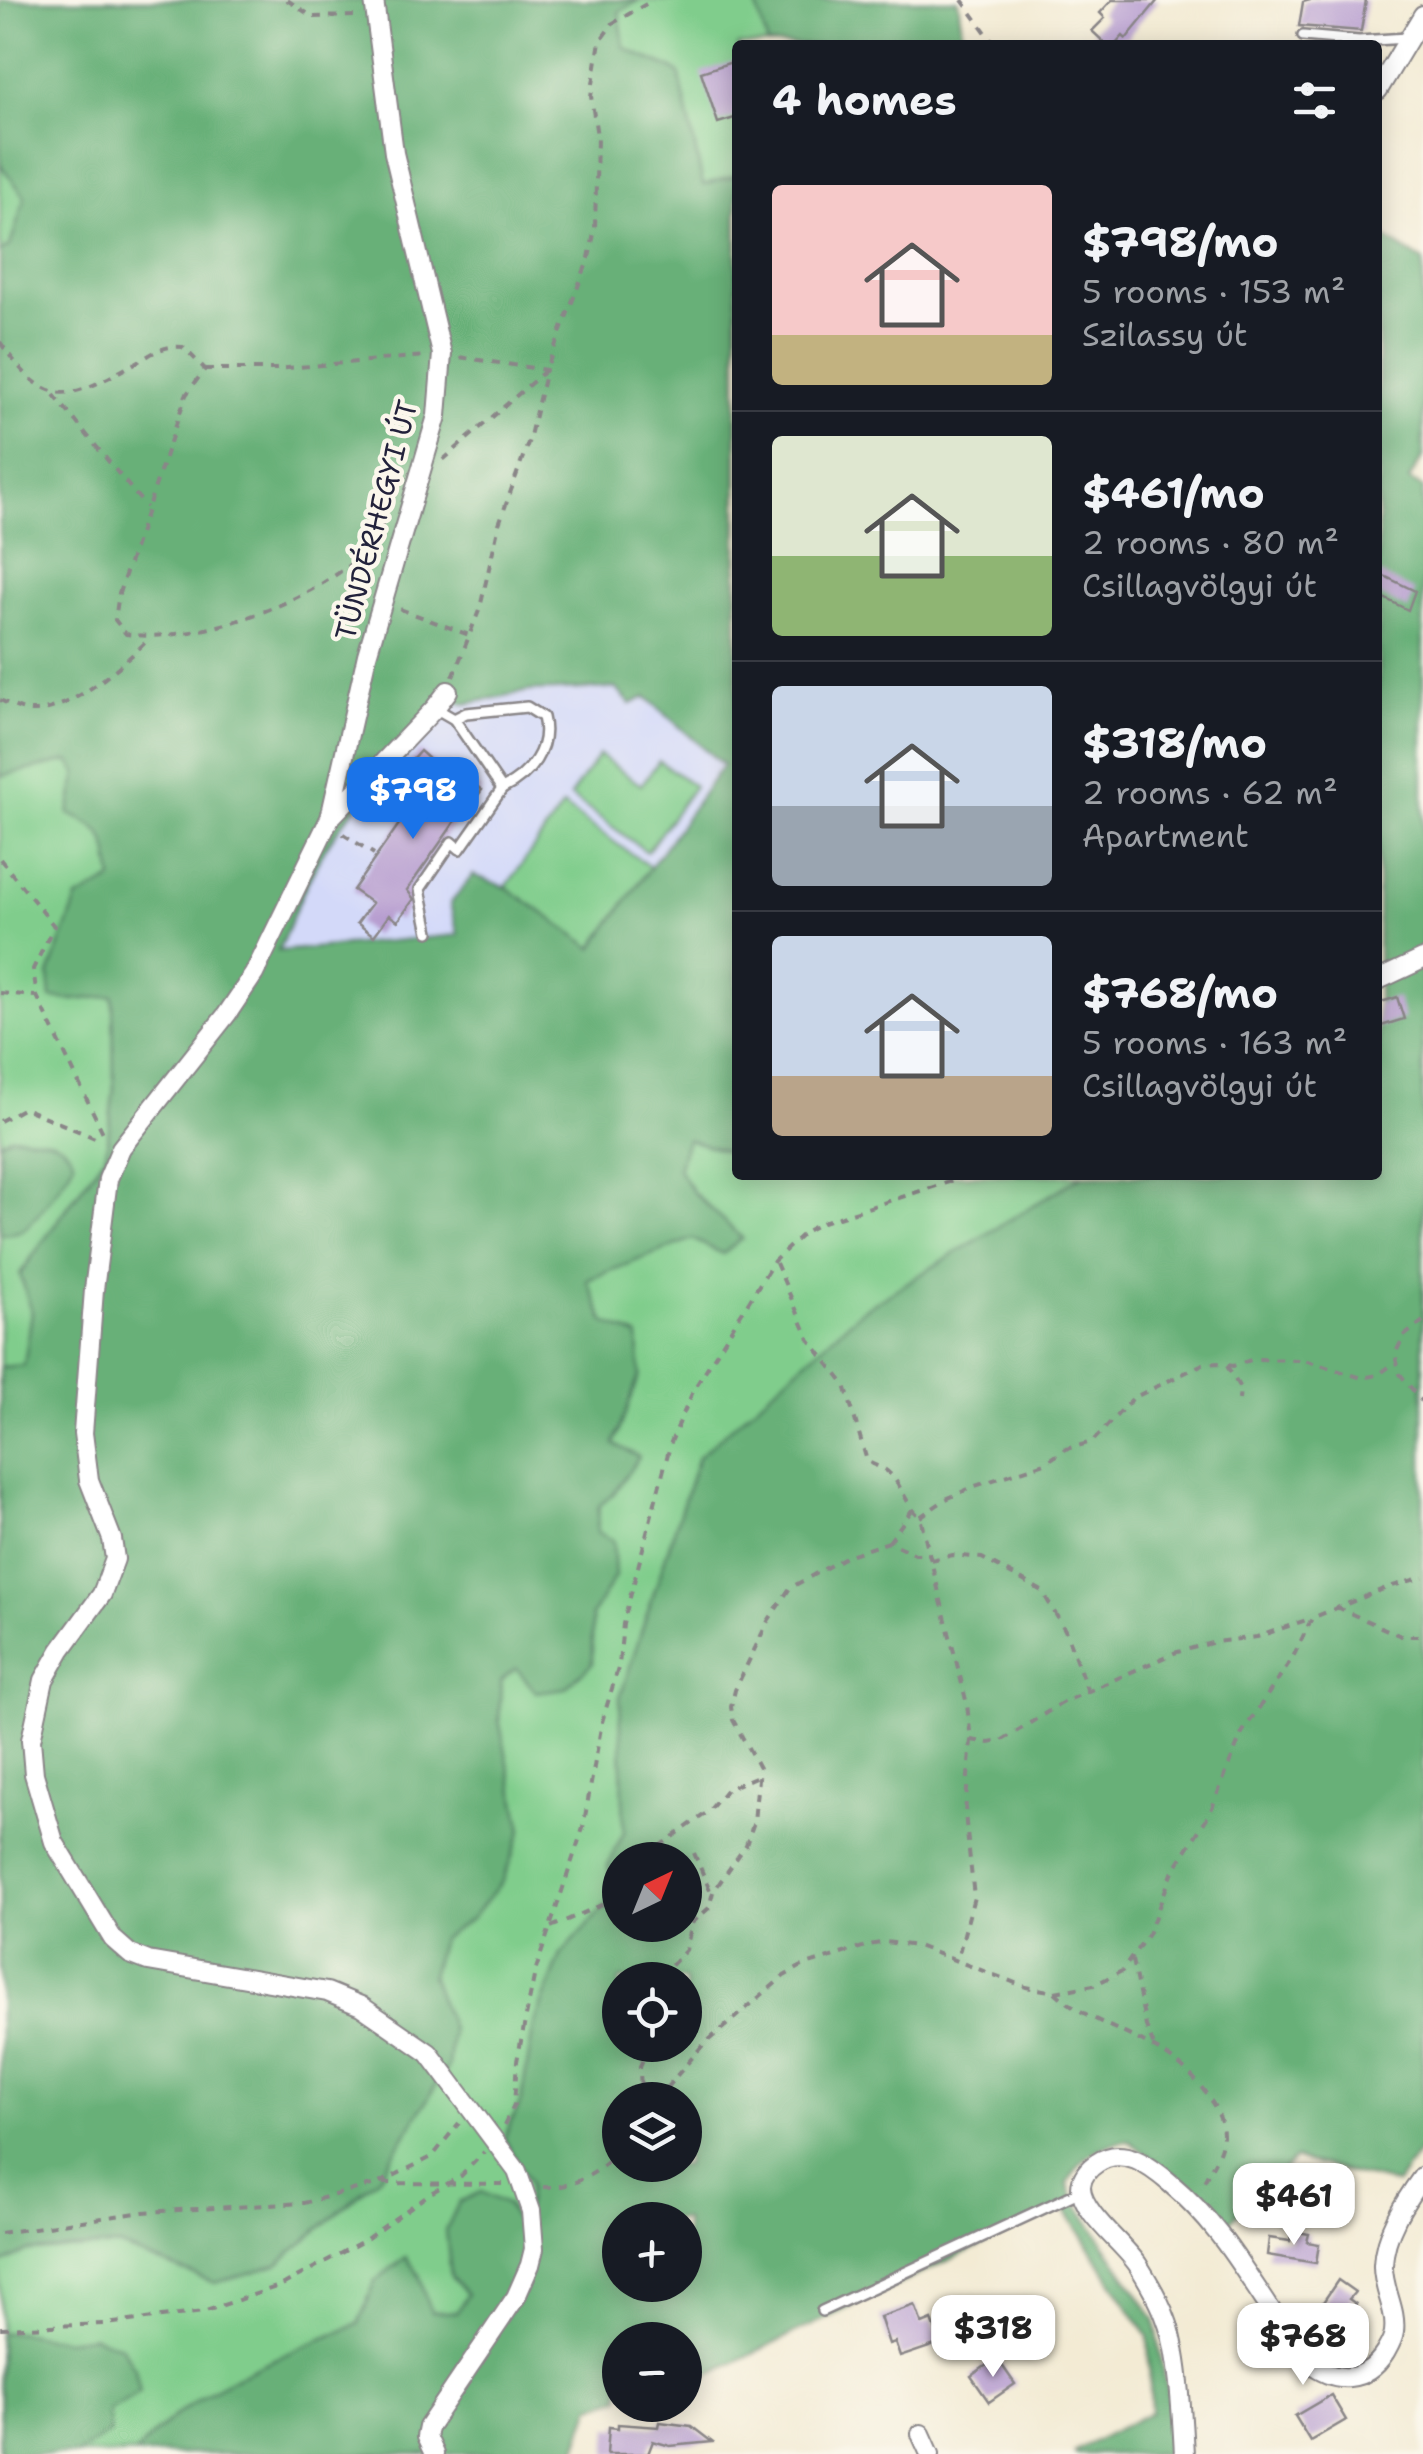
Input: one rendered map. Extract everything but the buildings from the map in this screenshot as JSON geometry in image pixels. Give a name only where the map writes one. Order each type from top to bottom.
[{"type":"street","name":"TÜNDÉRHEGYI ÚT","points":[[329,820],[382,602],[437,416],[442,354],[394,152],[369,8]]},
{"type":"street","points":[[1382,83],[1423,14]]},
{"type":"street","points":[[434,2454],[426,2437],[428,2427],[516,2297],[530,2265],[533,2228],[525,2187],[495,2138],[428,2053],[389,2022],[326,1992],[171,1967],[130,1954],[113,1939],[54,1842],[34,1774],[32,1740],[44,1680],[60,1650],[102,1594],[115,1559],[112,1539],[89,1480],[83,1432],[94,1290],[108,1179],[120,1148],[227,1014],[254,974],[329,820],[448,691]]},
{"type":"street","points":[[1382,978],[1423,959]]},
{"type":"street","points":[[1184,2454],[1167,2321],[1138,2264],[1086,2205],[1080,2190],[1092,2166],[1107,2157],[1121,2156],[1154,2170],[1194,2203],[1220,2232],[1297,2352],[1318,2370],[1338,2378],[1368,2372],[1391,2342],[1392,2306],[1383,2266],[1390,2232],[1423,2176]]},
{"type":"street","points":[[921,2434],[930,2454]]},
{"type":"lane","points":[[1303,36],[1348,40]]},
{"type":"lane","points":[[1375,40],[1407,38]]},
{"type":"lane","points":[[429,932],[420,889],[452,842],[460,849],[502,790],[519,781],[536,760],[547,734],[542,717],[527,707],[454,719]]},
{"type":"lane","points":[[435,708],[454,719],[502,790]]},
{"type":"lane","points":[[822,2311],[1080,2190]]},
{"type":"path","points":[[287,0],[312,17],[369,8]]},
{"type":"path","points":[[448,691],[480,608],[499,524],[529,440],[546,370],[589,258],[595,229],[598,136],[590,96],[600,41],[614,23],[653,0]]},
{"type":"path","points":[[962,0],[991,40]]},
{"type":"path","points":[[0,342],[29,379],[52,392],[146,508]]},
{"type":"path","points":[[52,392],[85,390],[167,346],[183,347],[204,369],[276,369],[442,354],[546,370]]},
{"type":"path","points":[[204,369],[186,395],[119,593],[114,620],[126,634],[151,638],[269,610],[332,578],[364,552]]},
{"type":"path","points":[[416,485],[487,418],[546,370]]},
{"type":"path","points":[[382,602],[469,635]]},
{"type":"path","points":[[0,700],[26,711],[44,710],[64,702],[120,667],[151,638]]},
{"type":"path","points":[[329,820],[374,854]]},
{"type":"path","points":[[0,859],[54,926],[33,969],[37,996],[108,1143],[24,1108],[0,1121]]},
{"type":"path","points":[[0,993],[37,996]]},
{"type":"path","points":[[0,2328],[105,2324],[203,2312],[282,2285],[365,2240],[428,2194],[450,2184],[470,2168],[495,2138],[514,2105],[517,2061],[535,1972],[583,1828],[602,1722],[619,1664],[623,1624],[671,1442],[694,1388],[774,1261],[806,1231],[823,1222],[955,1180]]},
{"type":"path","points":[[774,1261],[809,1338],[845,1385],[867,1461],[889,1472],[920,1517],[966,1704],[971,1740],[965,1814],[974,1890],[957,1960]]},
{"type":"path","points":[[1423,1321],[1398,1346],[1396,1362],[1423,1403]]},
{"type":"path","points":[[920,1517],[975,1486],[1092,1442],[1139,1394],[1203,1364],[1228,1366],[1264,1358],[1304,1360],[1362,1378],[1378,1375],[1396,1362]]},
{"type":"path","points":[[1228,1366],[1240,1388],[1239,1400]]},
{"type":"path","points":[[675,1962],[686,1950],[692,1923],[709,1908],[712,1895],[750,1837],[760,1776],[733,1720],[731,1707],[768,1621],[790,1588],[849,1555],[890,1542],[912,1510]]},
{"type":"path","points":[[890,1542],[930,1557],[953,1554],[982,1558],[1042,1590],[1066,1630],[1088,1692]]},
{"type":"path","points":[[971,1740],[1001,1741],[1062,1703],[1174,1654],[1216,1642],[1256,1637],[1423,1578]]},
{"type":"path","points":[[1336,1607],[1378,1628],[1403,1636],[1423,1636]]},
{"type":"path","points":[[671,2082],[703,2044],[784,1976],[886,1942],[917,1946],[1026,1987],[1055,1992],[1094,1986],[1110,1979],[1132,1960],[1155,1919],[1173,1871],[1210,1813],[1242,1733],[1293,1656],[1312,1618]]},
{"type":"path","points":[[665,1842],[708,1812],[727,1789],[760,1776]]},
{"type":"path","points":[[702,1872],[712,1895]]},
{"type":"path","points":[[549,1928],[602,1905]]},
{"type":"path","points":[[1132,1960],[1154,2046]]},
{"type":"path","points":[[1055,1992],[1154,2046],[1198,2083],[1217,2110],[1220,2147],[1194,2203]]},
{"type":"path","points":[[0,2233],[143,2212],[304,2203],[378,2183],[432,2157],[472,2108]]},
{"type":"path","points":[[378,2183],[568,2186],[602,2165]]},
{"type":"shaded area","points":[[615,688],[646,696],[724,765],[593,948],[459,935],[278,951],[322,852],[337,830],[451,701],[466,704],[529,691]]},
{"type":"green space","points":[[0,0],[639,0],[619,11],[624,47],[679,73],[703,185],[732,176],[732,1153],[687,1139],[678,1169],[693,1192],[742,1238],[723,1254],[692,1239],[587,1280],[605,1322],[638,1336],[640,1374],[614,1444],[639,1457],[614,1493],[599,1506],[597,1532],[613,1540],[615,1576],[592,1615],[592,1664],[565,1688],[536,1692],[516,1668],[501,1680],[499,1720],[522,1830],[503,1880],[471,1919],[441,1939],[431,1975],[452,2031],[448,2066],[380,2176],[277,2265],[215,2283],[118,2246],[28,2251],[0,2265],[0,1367],[24,1365],[32,1312],[20,1274],[106,1154],[114,1087],[113,996],[51,998],[49,975],[77,899],[113,879],[107,846],[91,825],[69,814],[77,773],[69,761],[0,776],[0,252],[10,246],[25,197],[0,164]],"holes":[[[615,688],[631,704],[646,697],[723,765],[593,948],[506,887],[473,875],[450,904],[458,935],[278,951],[312,874],[337,831],[451,701],[466,704],[529,691]]]},
{"type":"green space","points":[[639,0],[755,0],[767,40],[732,40],[732,176],[703,185],[679,73],[624,47],[619,11]]},
{"type":"green space","points":[[755,0],[958,0],[963,40],[767,40]]},
{"type":"green space","points":[[0,164],[26,197],[10,246],[0,252]]},
{"type":"green space","points":[[1382,235],[1423,261],[1423,457],[1409,480],[1423,488],[1423,2146],[1396,2184],[1295,2159],[1229,2222],[1129,2141],[1100,2148],[1079,2165],[1068,2183],[1076,2202],[1155,2319],[1170,2408],[1171,2454],[1075,2454],[1151,2412],[1148,2337],[1063,2206],[702,2376],[702,2322],[602,2322],[602,2403],[592,2406],[575,2454],[135,2454],[158,2430],[211,2392],[268,2362],[359,2324],[375,2281],[406,2257],[419,2275],[431,2312],[457,2312],[467,2294],[451,2277],[446,2230],[459,2202],[481,2192],[507,2205],[517,2222],[525,2218],[529,2184],[504,2138],[521,2101],[534,2025],[561,1955],[602,1910],[602,1942],[702,1942],[702,1842],[619,1842],[624,1832],[620,1697],[698,1457],[861,1311],[1075,1180],[1382,1180]]},
{"type":"green space","points":[[599,755],[641,785],[659,761],[694,786],[647,852],[570,796]]},
{"type":"green space","points":[[69,761],[77,773],[69,813],[95,824],[108,846],[113,880],[74,1000],[113,996],[114,1087],[106,1153],[20,1274],[32,1312],[24,1366],[0,1367],[0,776]]},
{"type":"green space","points":[[563,806],[650,867],[593,948],[506,887]]},
{"type":"green space","points":[[12,1136],[56,1142],[74,1162],[30,1224],[19,1232],[0,1234],[0,1142]]},
{"type":"green space","points":[[687,1139],[732,1153],[732,1180],[1075,1180],[861,1311],[620,1697],[624,1832],[619,1842],[602,1842],[602,1910],[561,1955],[534,2025],[521,2101],[504,2138],[529,2184],[525,2218],[517,2222],[457,2312],[431,2312],[419,2275],[406,2257],[375,2281],[359,2324],[268,2362],[211,2392],[158,2430],[135,2454],[0,2454],[0,2265],[28,2251],[118,2246],[215,2283],[277,2265],[380,2176],[448,2066],[431,1975],[441,1939],[471,1919],[522,1830],[499,1720],[501,1680],[516,1668],[592,1664],[592,1615],[615,1576],[597,1533],[599,1506],[614,1493],[638,1456],[614,1444],[640,1374],[605,1323],[586,1279],[692,1239],[742,1239],[693,1192],[678,1169]]},
{"type":"green space","points":[[0,2333],[67,2340],[92,2336],[121,2346],[135,2368],[140,2392],[108,2410],[110,2432],[76,2454],[0,2454]]}]
